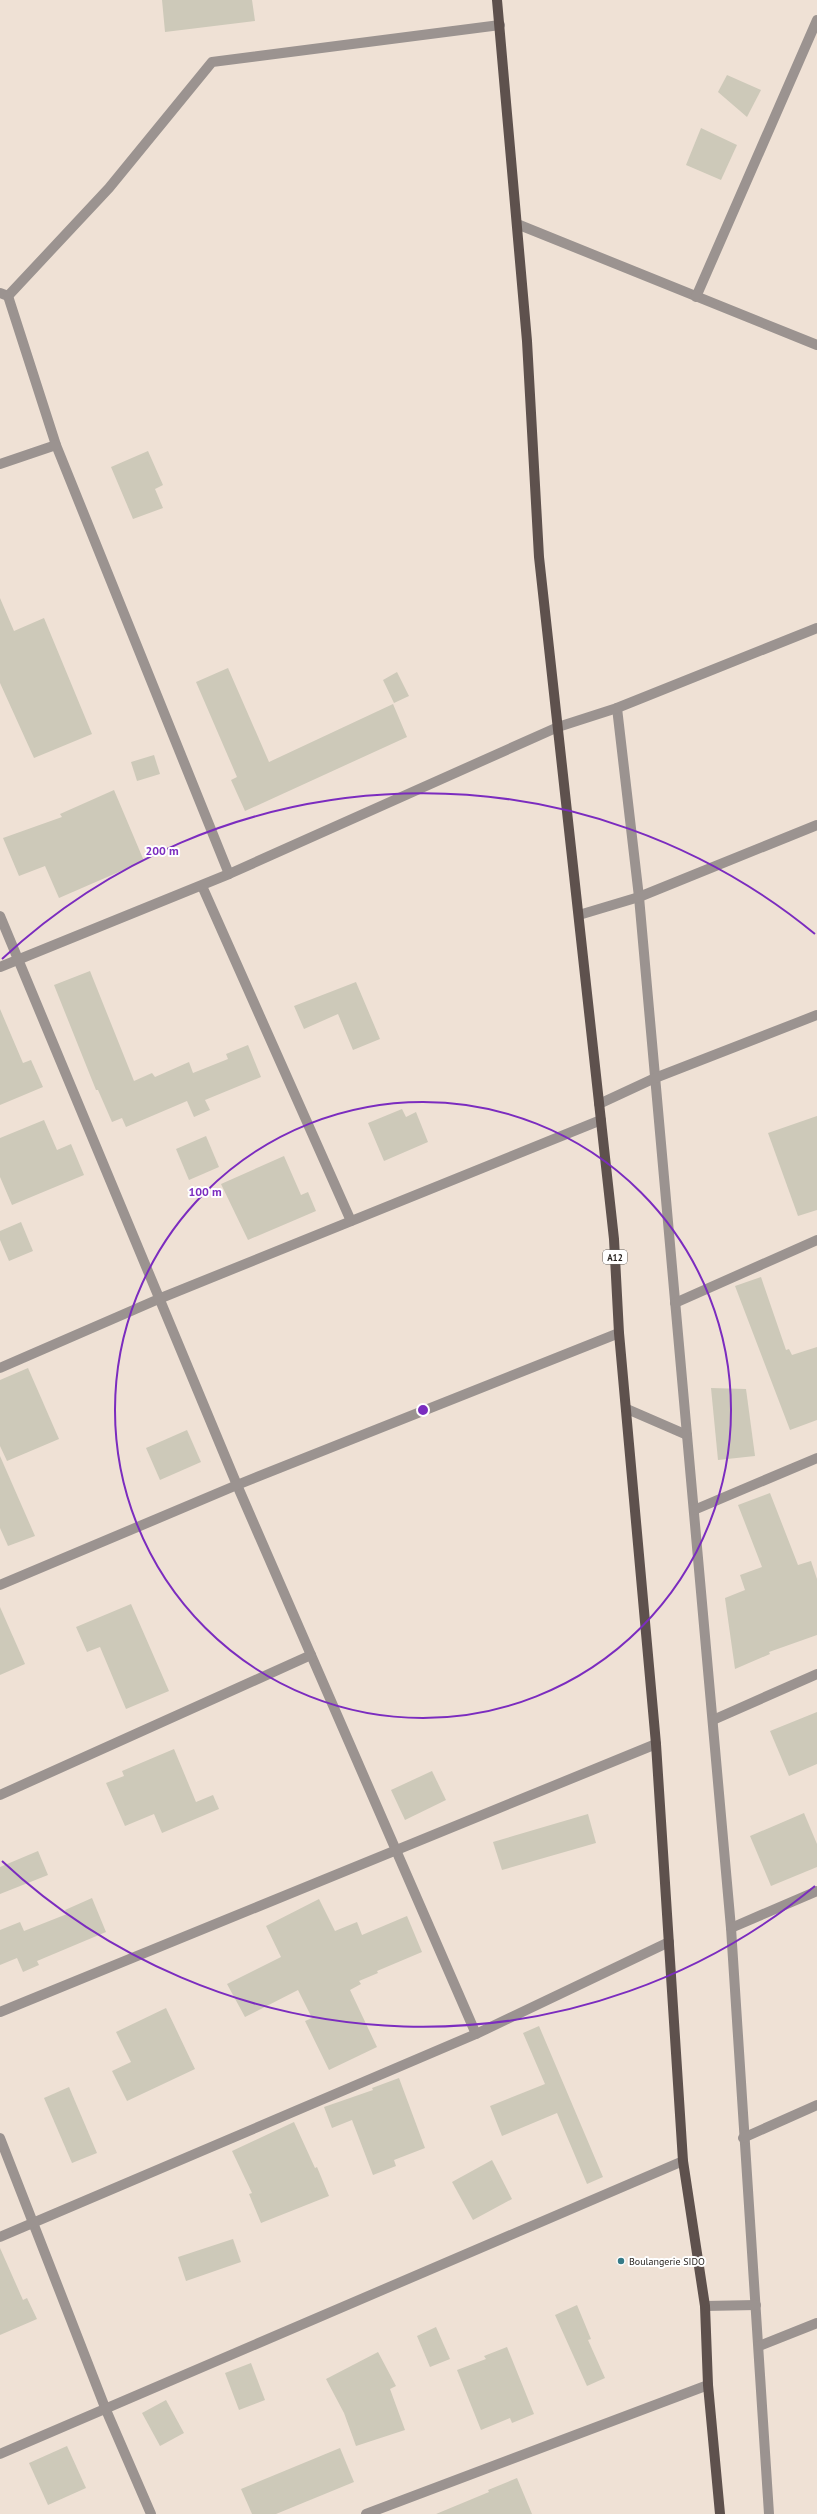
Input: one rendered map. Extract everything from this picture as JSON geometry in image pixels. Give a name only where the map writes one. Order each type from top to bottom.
[{"type":"main road","name":"A12","points":[[498,0],[527,341],[539,557],[614,1239],[620,1333],[656,1744],[683,2161],[705,2306],[708,2385],[720,2514]]},
{"type":"street","points":[[696,297],[817,20]]},
{"type":"street","points":[[229,874],[56,445],[4,294],[109,188],[212,62],[500,26]]},
{"type":"street","points":[[517,224],[817,345]]},
{"type":"street","points":[[0,464],[56,445]]},
{"type":"street","points":[[0,968],[202,886],[558,727],[617,708],[817,628]]},
{"type":"street","points":[[617,708],[639,897],[731,1928],[743,2138],[770,2514]]},
{"type":"street","points":[[579,915],[639,897],[817,825]]},
{"type":"street","points":[[202,886],[351,1221]]},
{"type":"street","points":[[0,916],[237,1485],[476,2034]]},
{"type":"street","points":[[599,1104],[655,1078],[817,1015]]},
{"type":"street","points":[[0,1368],[160,1298],[601,1120]]},
{"type":"street","points":[[675,1303],[817,1240]]},
{"type":"street","points":[[0,1585],[237,1485],[620,1333]]},
{"type":"street","points":[[627,1409],[687,1434]]},
{"type":"street","points":[[694,1510],[817,1458]]},
{"type":"street","points":[[0,1795],[311,1655]]},
{"type":"street","points":[[713,1720],[817,1674]]},
{"type":"street","points":[[0,2012],[656,1744]]},
{"type":"street","points":[[731,1928],[817,1891]]},
{"type":"street","points":[[0,2237],[476,2034],[669,1942]]},
{"type":"street","points":[[743,2138],[817,2105]]},
{"type":"street","points":[[0,2138],[106,2410],[150,2514]]},
{"type":"street","points":[[0,2454],[106,2410],[683,2161]]},
{"type":"street","points":[[705,2306],[756,2305]]},
{"type":"street","points":[[759,2346],[817,2323]]},
{"type":"street","points":[[366,2514],[708,2385]]},
{"type":"building","points":[[162,0],[252,0],[255,21],[165,32]]},
{"type":"building","points":[[727,75],[761,90],[747,117],[718,92]]},
{"type":"building","points":[[701,128],[737,145],[721,180],[686,165]]},
{"type":"building","points":[[148,451],[163,485],[155,489],[163,508],[133,519],[111,467]]},
{"type":"building","points":[[0,598],[14,631],[44,618],[92,734],[34,758],[0,683]]},
{"type":"building","points":[[228,668],[269,762],[393,704],[407,737],[245,811],[231,780],[237,777],[196,682]]},
{"type":"building","points":[[397,672],[409,696],[394,703],[383,680]]},
{"type":"building","points":[[154,755],[160,774],[137,781],[131,762]]},
{"type":"building","points":[[114,790],[144,861],[59,898],[45,866],[19,876],[3,838],[62,817],[60,814]]},
{"type":"building","points":[[90,971],[134,1081],[152,1073],[155,1077],[189,1062],[193,1073],[228,1059],[226,1054],[248,1045],[261,1077],[205,1100],[210,1110],[194,1117],[187,1101],[126,1127],[122,1118],[112,1122],[98,1090],[96,1090],[54,985]]},
{"type":"building","points":[[356,982],[380,1039],[353,1050],[338,1014],[304,1029],[294,1006]]},
{"type":"building","points":[[0,1009],[23,1063],[31,1060],[43,1087],[0,1105]]},
{"type":"building","points":[[402,1109],[406,1117],[416,1112],[428,1142],[384,1161],[368,1123]]},
{"type":"building","points":[[817,1116],[817,1210],[798,1216],[768,1133]]},
{"type":"building","points":[[44,1120],[57,1150],[71,1144],[84,1175],[12,1205],[0,1177],[0,1138]]},
{"type":"building","points":[[206,1136],[219,1167],[189,1180],[176,1149]]},
{"type":"building","points":[[284,1156],[301,1195],[308,1192],[316,1211],[248,1240],[221,1184]]},
{"type":"building","points":[[21,1222],[33,1251],[9,1261],[0,1240],[0,1231]]},
{"type":"building","points":[[761,1277],[786,1350],[789,1349],[792,1355],[817,1347],[817,1420],[790,1430],[735,1286]]},
{"type":"building","points":[[28,1368],[59,1439],[7,1461],[0,1446],[0,1380]]},
{"type":"building","points":[[711,1388],[746,1389],[755,1456],[718,1460]]},
{"type":"building","points":[[187,1430],[201,1462],[160,1480],[146,1448]]},
{"type":"building","points":[[0,1456],[35,1536],[8,1546],[0,1528]]},
{"type":"building","points":[[770,1493],[798,1565],[811,1561],[817,1579],[817,1635],[769,1652],[770,1654],[735,1669],[725,1598],[745,1590],[740,1575],[762,1567],[738,1505]]},
{"type":"building","points":[[131,1604],[169,1691],[126,1709],[100,1647],[87,1652],[76,1627]]},
{"type":"building","points":[[0,1607],[25,1664],[0,1675]]},
{"type":"building","points":[[817,1712],[817,1764],[789,1776],[770,1731]]},
{"type":"building","points":[[174,1749],[196,1802],[213,1795],[219,1809],[162,1833],[154,1814],[125,1826],[106,1783],[124,1776],[122,1771]]},
{"type":"building","points":[[432,1771],[446,1800],[405,1820],[391,1790]]},
{"type":"building","points":[[804,1813],[817,1844],[817,1867],[771,1886],[750,1836]]},
{"type":"building","points":[[588,1814],[596,1843],[502,1870],[493,1842]]},
{"type":"building","points":[[38,1851],[48,1875],[0,1894],[0,1867]]},
{"type":"building","points":[[92,1898],[106,1932],[37,1961],[39,1965],[23,1972],[17,1958],[0,1965],[0,1930],[20,1922],[24,1931],[67,1914],[65,1910]]},
{"type":"building","points":[[319,1899],[335,1931],[357,1922],[362,1935],[407,1916],[422,1952],[377,1971],[378,1973],[359,1981],[361,1984],[350,1990],[377,2047],[329,2070],[305,2021],[312,2018],[298,1990],[245,2017],[227,1984],[281,1957],[266,1926]]},
{"type":"building","points":[[166,2008],[195,2069],[127,2101],[112,2071],[131,2062],[116,2032]]},
{"type":"building","points":[[539,2026],[603,2177],[587,2184],[557,2113],[502,2136],[490,2106],[545,2084],[523,2033]]},
{"type":"building","points":[[399,2078],[425,2148],[394,2160],[396,2166],[373,2175],[352,2120],[332,2128],[324,2107],[373,2090],[372,2088]]},
{"type":"building","points":[[69,2087],[97,2153],[72,2163],[44,2098]]},
{"type":"building","points":[[294,2122],[315,2168],[317,2167],[329,2196],[261,2223],[249,2194],[252,2193],[232,2151]]},
{"type":"building","points":[[492,2160],[512,2199],[473,2220],[452,2182]]},
{"type":"building","points":[[233,2239],[241,2262],[186,2281],[178,2257]]},
{"type":"building","points":[[0,2248],[23,2300],[27,2298],[37,2319],[0,2335]]},
{"type":"building","points":[[577,2305],[591,2339],[588,2340],[605,2378],[587,2386],[555,2315]]},
{"type":"building","points":[[436,2327],[450,2359],[430,2367],[417,2336]]},
{"type":"building","points":[[507,2347],[534,2414],[512,2423],[510,2418],[481,2430],[457,2370],[486,2359],[484,2356]]},
{"type":"building","points":[[378,2352],[396,2386],[390,2389],[405,2430],[356,2446],[344,2413],[326,2379]]},
{"type":"building","points":[[251,2363],[265,2400],[239,2410],[225,2373]]},
{"type":"building","points":[[166,2400],[184,2433],[160,2446],[142,2413]]},
{"type":"building","points":[[67,2446],[86,2488],[48,2505],[29,2463]]},
{"type":"building","points":[[340,2448],[354,2482],[276,2514],[252,2514],[241,2489]]},
{"type":"building","points":[[517,2478],[532,2514],[436,2514],[489,2492],[488,2490]]},
{"type":"place","name":"Boulangerie SIDO","points":[[621,2261]]}]
